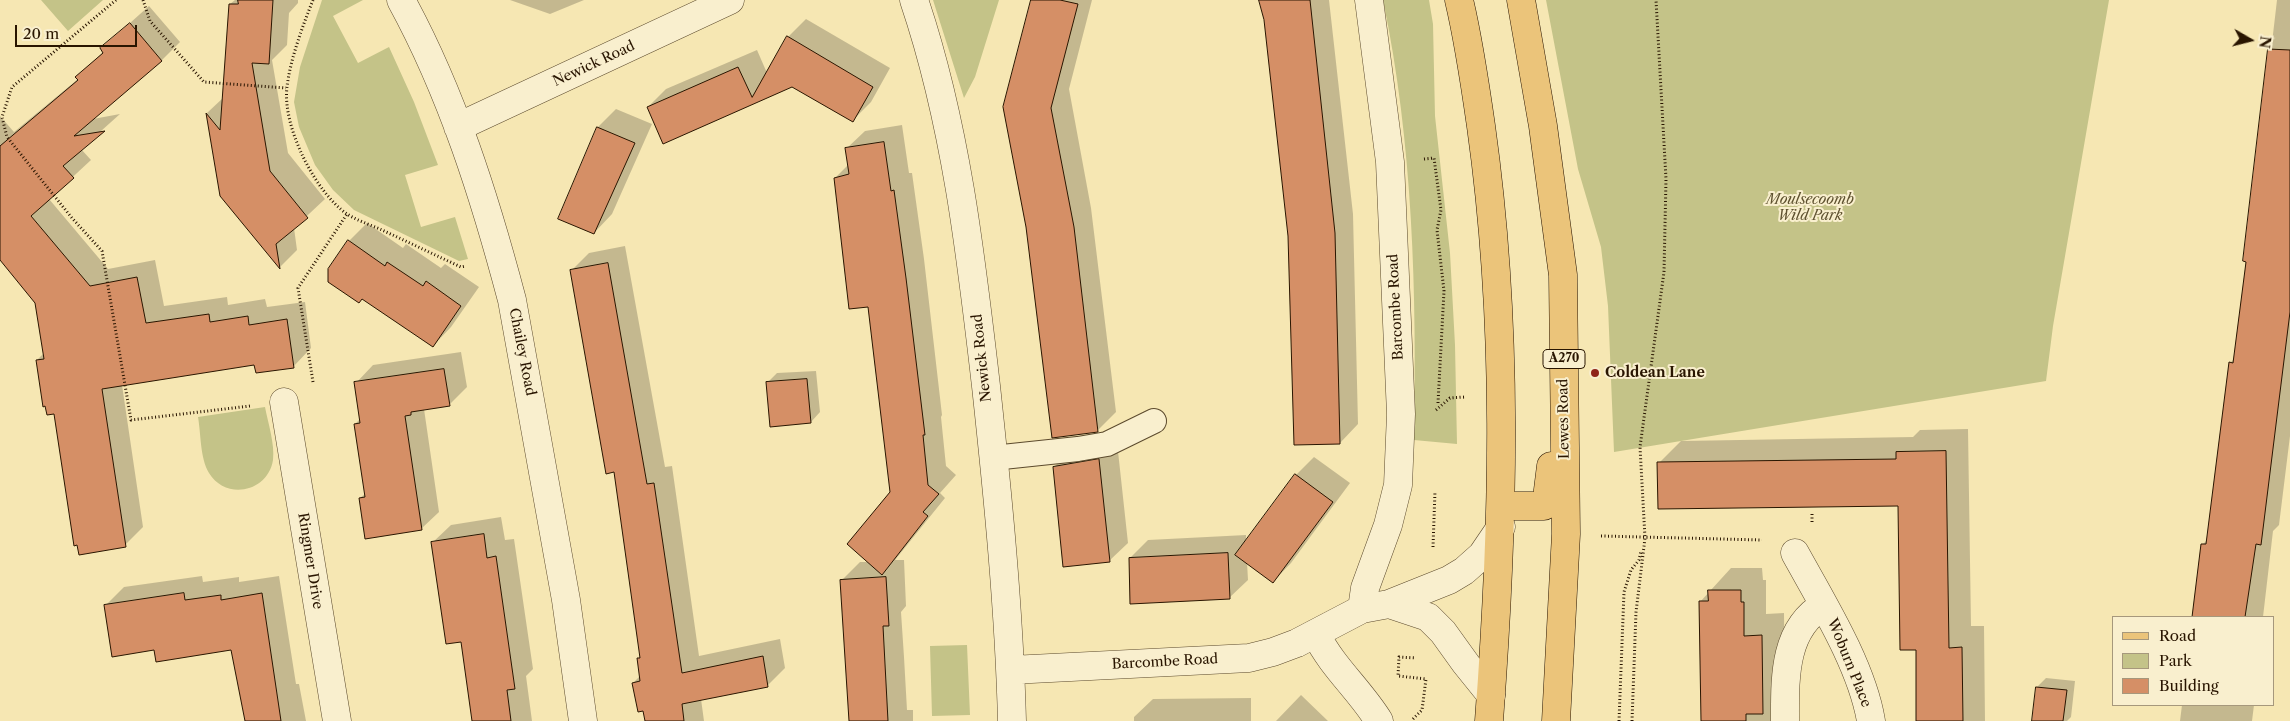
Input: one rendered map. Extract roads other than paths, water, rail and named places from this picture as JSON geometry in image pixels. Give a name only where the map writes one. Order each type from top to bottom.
[{"type":"main road","points":[[1459,0],[1468,34],[1486,164],[1499,297],[1502,393],[1501,516],[1490,708]]},
{"type":"main road","name":"Lewes Road","points":[[1521,0],[1543,126],[1563,275],[1566,534],[1556,721]]},
{"type":"main road","points":[[1501,516],[1541,507],[1546,504],[1556,428],[1563,275]]},
{"type":"street","name":"Chailey Road","points":[[401,0],[413,22],[458,127],[500,255],[512,300],[566,600],[583,721]]},
{"type":"street","name":"Newick Road","points":[[458,127],[730,0]]},
{"type":"street","name":"Newick Road","points":[[914,0],[934,66],[957,167],[973,273],[993,458],[1011,670],[1012,721]]},
{"type":"street","name":"Barcombe Road","points":[[1362,609],[1365,588],[1388,525],[1398,485],[1401,414],[1390,162],[1368,0]]},
{"type":"street","name":"Ringmer Drive","points":[[284,402],[337,721]]},
{"type":"street","name":"Barcombe Road","points":[[1011,670],[1249,658],[1273,652],[1316,634],[1362,609],[1389,604],[1449,580],[1464,571],[1482,555],[1501,516]]},
{"type":"street","name":"Woburn Place","points":[[1795,554],[1824,605],[1857,677],[1871,721]]},
{"type":"street","points":[[1389,604],[1428,617],[1443,632],[1490,708]]},
{"type":"street","name":"Woburn Place","points":[[1785,721],[1785,679],[1791,650],[1804,621],[1824,605]]},
{"type":"street","points":[[1316,634],[1325,654],[1372,709],[1379,721]]},
{"type":"lane","points":[[993,458],[1107,444],[1154,421]]},
{"type":"place","name":"Coldean Lane","points":[[1595,373]]},
{"type":"park label","name":"Moulsecoomb Wild Park","points":[[1810,208]]}]
